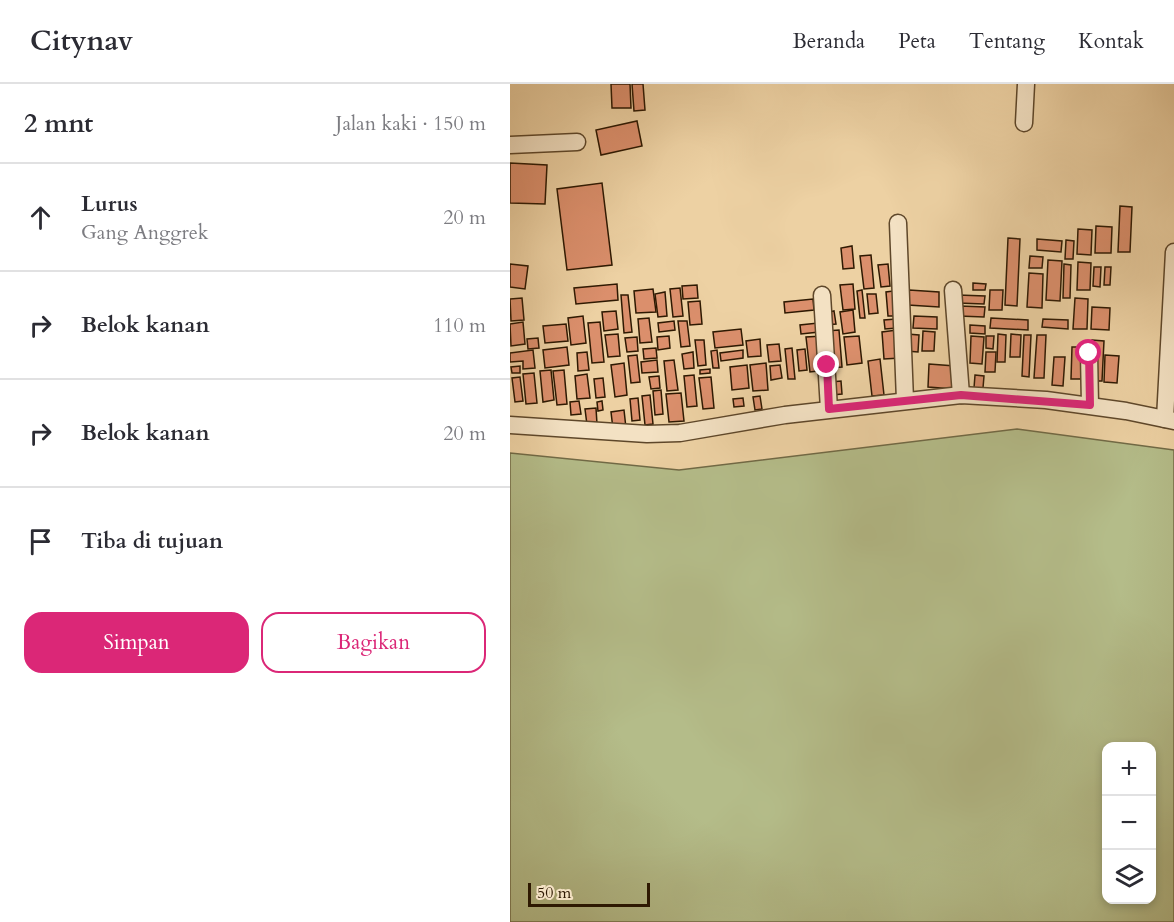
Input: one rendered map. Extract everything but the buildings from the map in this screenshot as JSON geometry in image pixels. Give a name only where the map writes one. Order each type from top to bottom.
[{"type":"street","points":[[1024,123],[1026,84]]},
{"type":"street","points":[[510,145],[578,142]]},
{"type":"street","points":[[898,223],[905,400]]},
{"type":"street","points":[[510,425],[648,434],[680,433],[829,409],[961,395],[1090,405],[1170,420],[1174,252]]},
{"type":"street","points":[[953,290],[961,395]]},
{"type":"street","points":[[822,295],[829,409]]},
{"type":"street","points":[[1089,353],[1090,405]]},
{"type":"green space","points":[[1017,429],[1174,450],[1174,922],[510,922],[510,453],[679,470]]},
{"type":"route","points":[[827,365],[829,409],[961,395],[1090,405],[1089,353]]}]
